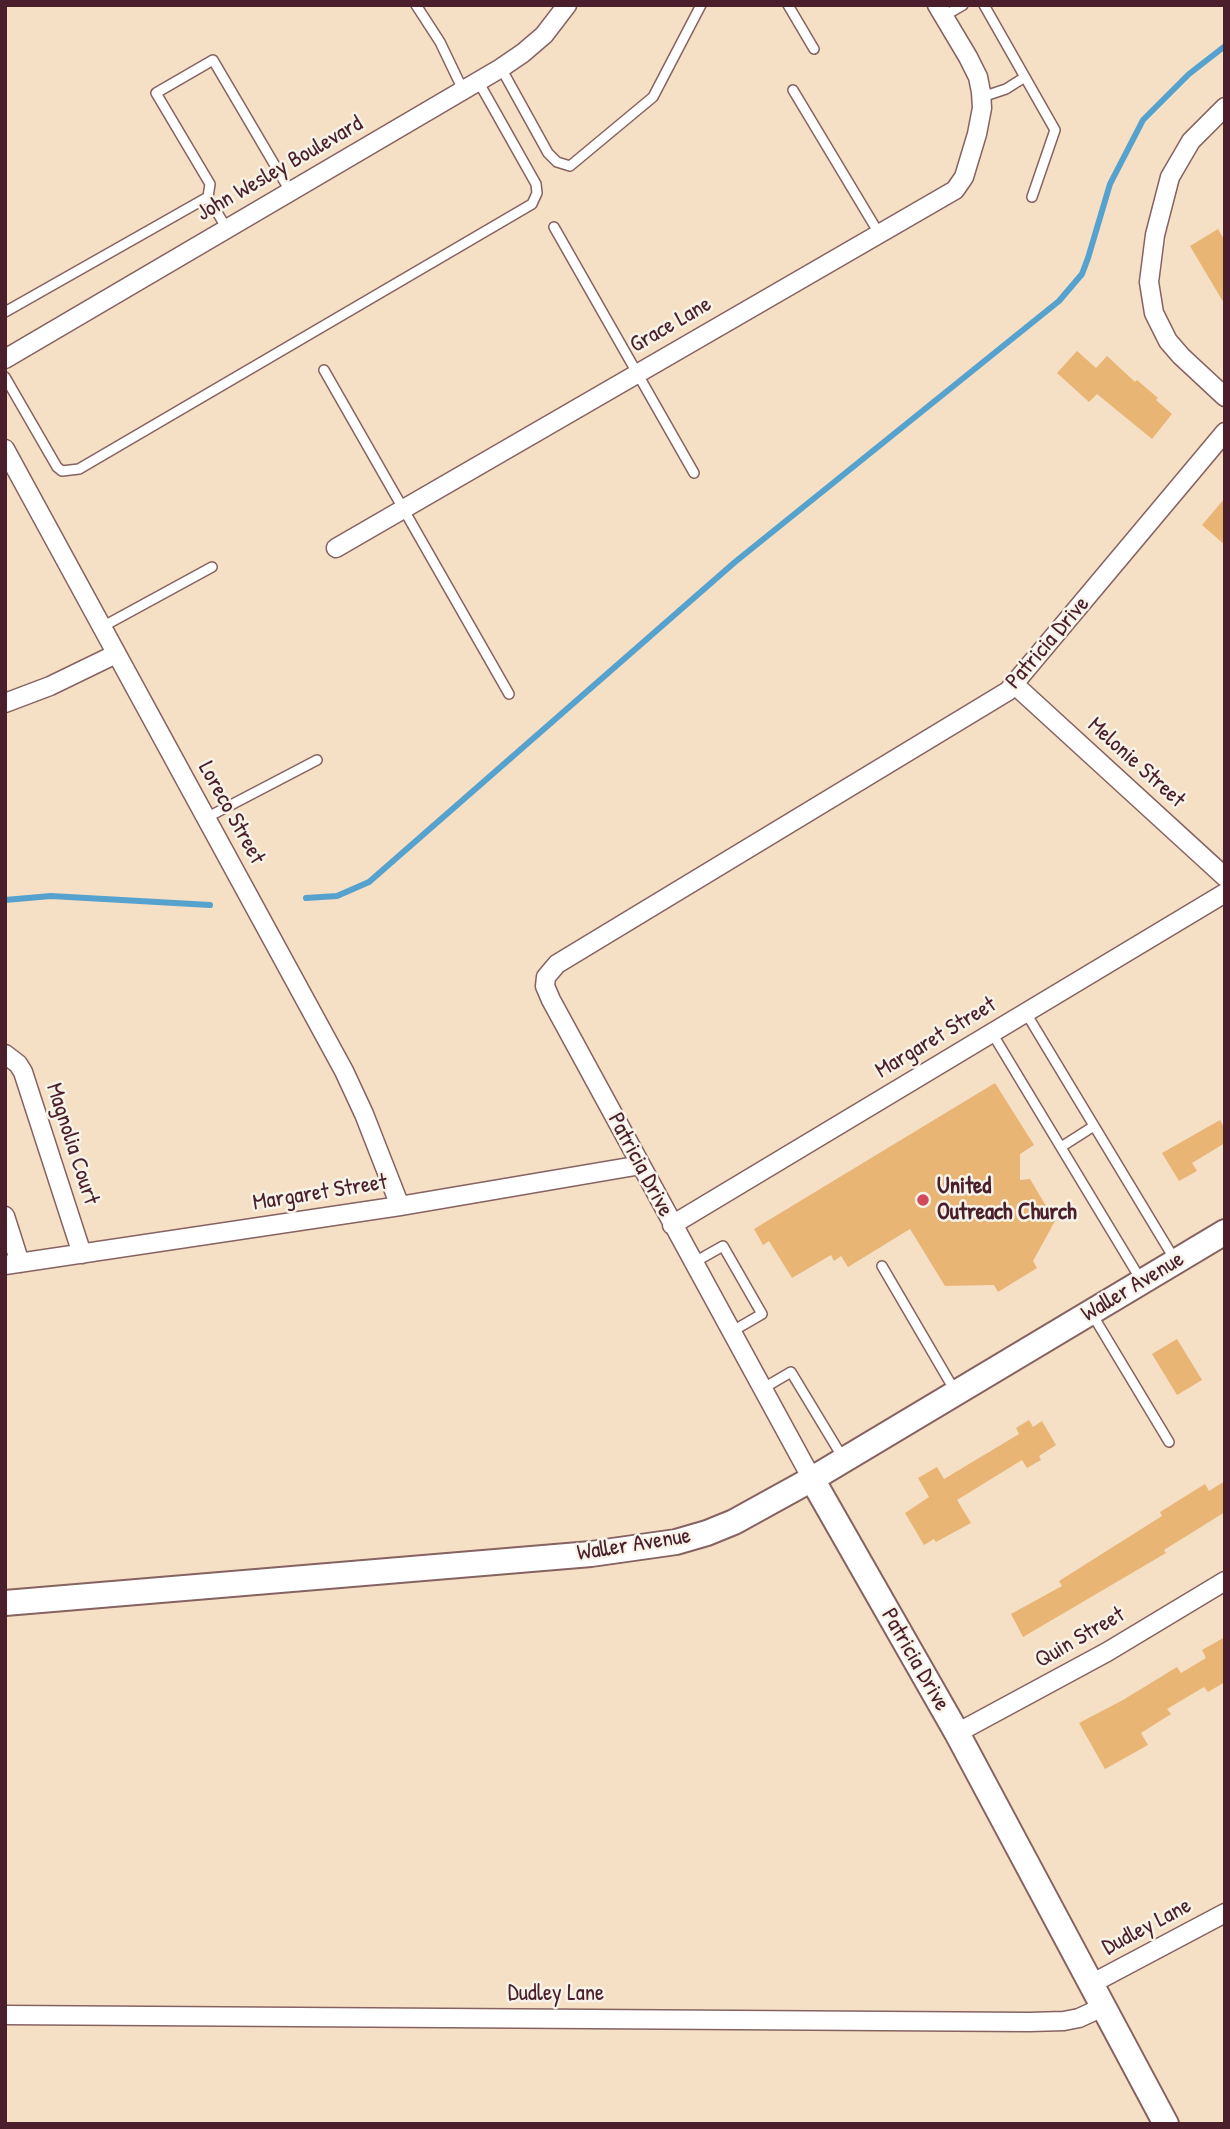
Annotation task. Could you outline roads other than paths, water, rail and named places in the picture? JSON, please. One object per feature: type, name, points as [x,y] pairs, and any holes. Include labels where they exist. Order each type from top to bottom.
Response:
[{"type":"street","name":"John Wesley Boulevard","points":[[5,359],[501,68],[544,35],[567,5]]},
{"type":"street","points":[[941,11],[978,77],[982,102]]},
{"type":"street","name":"Grace Lane","points":[[336,548],[955,190],[964,177],[977,134],[982,102]]},
{"type":"street","points":[[1225,107],[1192,141],[1170,177],[1162,201],[1150,267],[1150,297],[1160,328],[1181,356],[1225,397]]},
{"type":"street","name":"Patricia Drive","points":[[1167,2124],[957,1733],[812,1479],[672,1225],[548,994],[546,977],[557,964],[998,698],[1015,685],[1225,432]]},
{"type":"street","name":"Loreco Street","points":[[5,449],[344,1071],[400,1206]]},
{"type":"street","points":[[5,703],[50,686],[116,654]]},
{"type":"street","name":"Melonie Street","points":[[1015,685],[1225,877]]},
{"type":"street","name":"Margaret Street","points":[[672,1225],[1225,893]]},
{"type":"street","name":"Magnolia Court","points":[[5,1054],[18,1064],[23,1072],[82,1254]]},
{"type":"street","name":"Margaret Street","points":[[13,1264],[400,1206],[640,1165]]},
{"type":"street","points":[[5,1216],[13,1264]]},
{"type":"street","name":"Waller Avenue","points":[[5,1603],[634,1549],[707,1533],[743,1517],[812,1479],[1225,1232]]},
{"type":"street","name":"Quin Street","points":[[957,1733],[1107,1652],[1225,1581]]},
{"type":"street","name":"Dudley Lane","points":[[1091,1984],[1225,1913]]},
{"type":"street","name":"Dudley Lane","points":[[5,2015],[1029,2022],[1079,2018],[1103,2007]]},
{"type":"lane","points":[[5,377],[57,467],[62,471],[79,469],[531,204],[537,193],[536,184],[416,5]]},
{"type":"lane","points":[[501,68],[548,153],[557,162],[570,166],[653,97],[701,5]]},
{"type":"lane","points":[[788,5],[814,49]]},
{"type":"lane","points":[[941,11],[962,5]]},
{"type":"lane","points":[[984,5],[1055,130],[1032,197]]},
{"type":"lane","points":[[227,229],[208,197],[210,184],[156,93],[212,60],[290,191]]},
{"type":"lane","points":[[982,102],[1025,77]]},
{"type":"lane","points":[[793,90],[880,235]]},
{"type":"lane","points":[[5,312],[208,197]]},
{"type":"lane","points":[[554,227],[694,472]]},
{"type":"lane","points":[[324,370],[509,694]]},
{"type":"lane","points":[[102,627],[212,567]]},
{"type":"lane","points":[[206,818],[317,760]]},
{"type":"lane","points":[[1026,1013],[1176,1261]]},
{"type":"lane","points":[[992,1033],[1142,1281]]},
{"type":"lane","points":[[1061,1147],[1094,1126]]},
{"type":"lane","points":[[693,1263],[723,1247],[762,1314],[731,1332]]},
{"type":"lane","points":[[882,1266],[956,1393]]},
{"type":"lane","points":[[1091,1312],[1169,1442]]},
{"type":"lane","points":[[762,1389],[792,1372],[844,1460]]},
{"type":"waterway","points":[[306,898],[337,896],[369,882],[735,562],[1059,301],[1082,274],[1110,184],[1143,120],[1189,74],[1225,46]]},
{"type":"waterway","points":[[5,900],[51,896],[210,905]]},
{"type":"place","name":"United Outreach Church","points":[[923,1200]]}]
